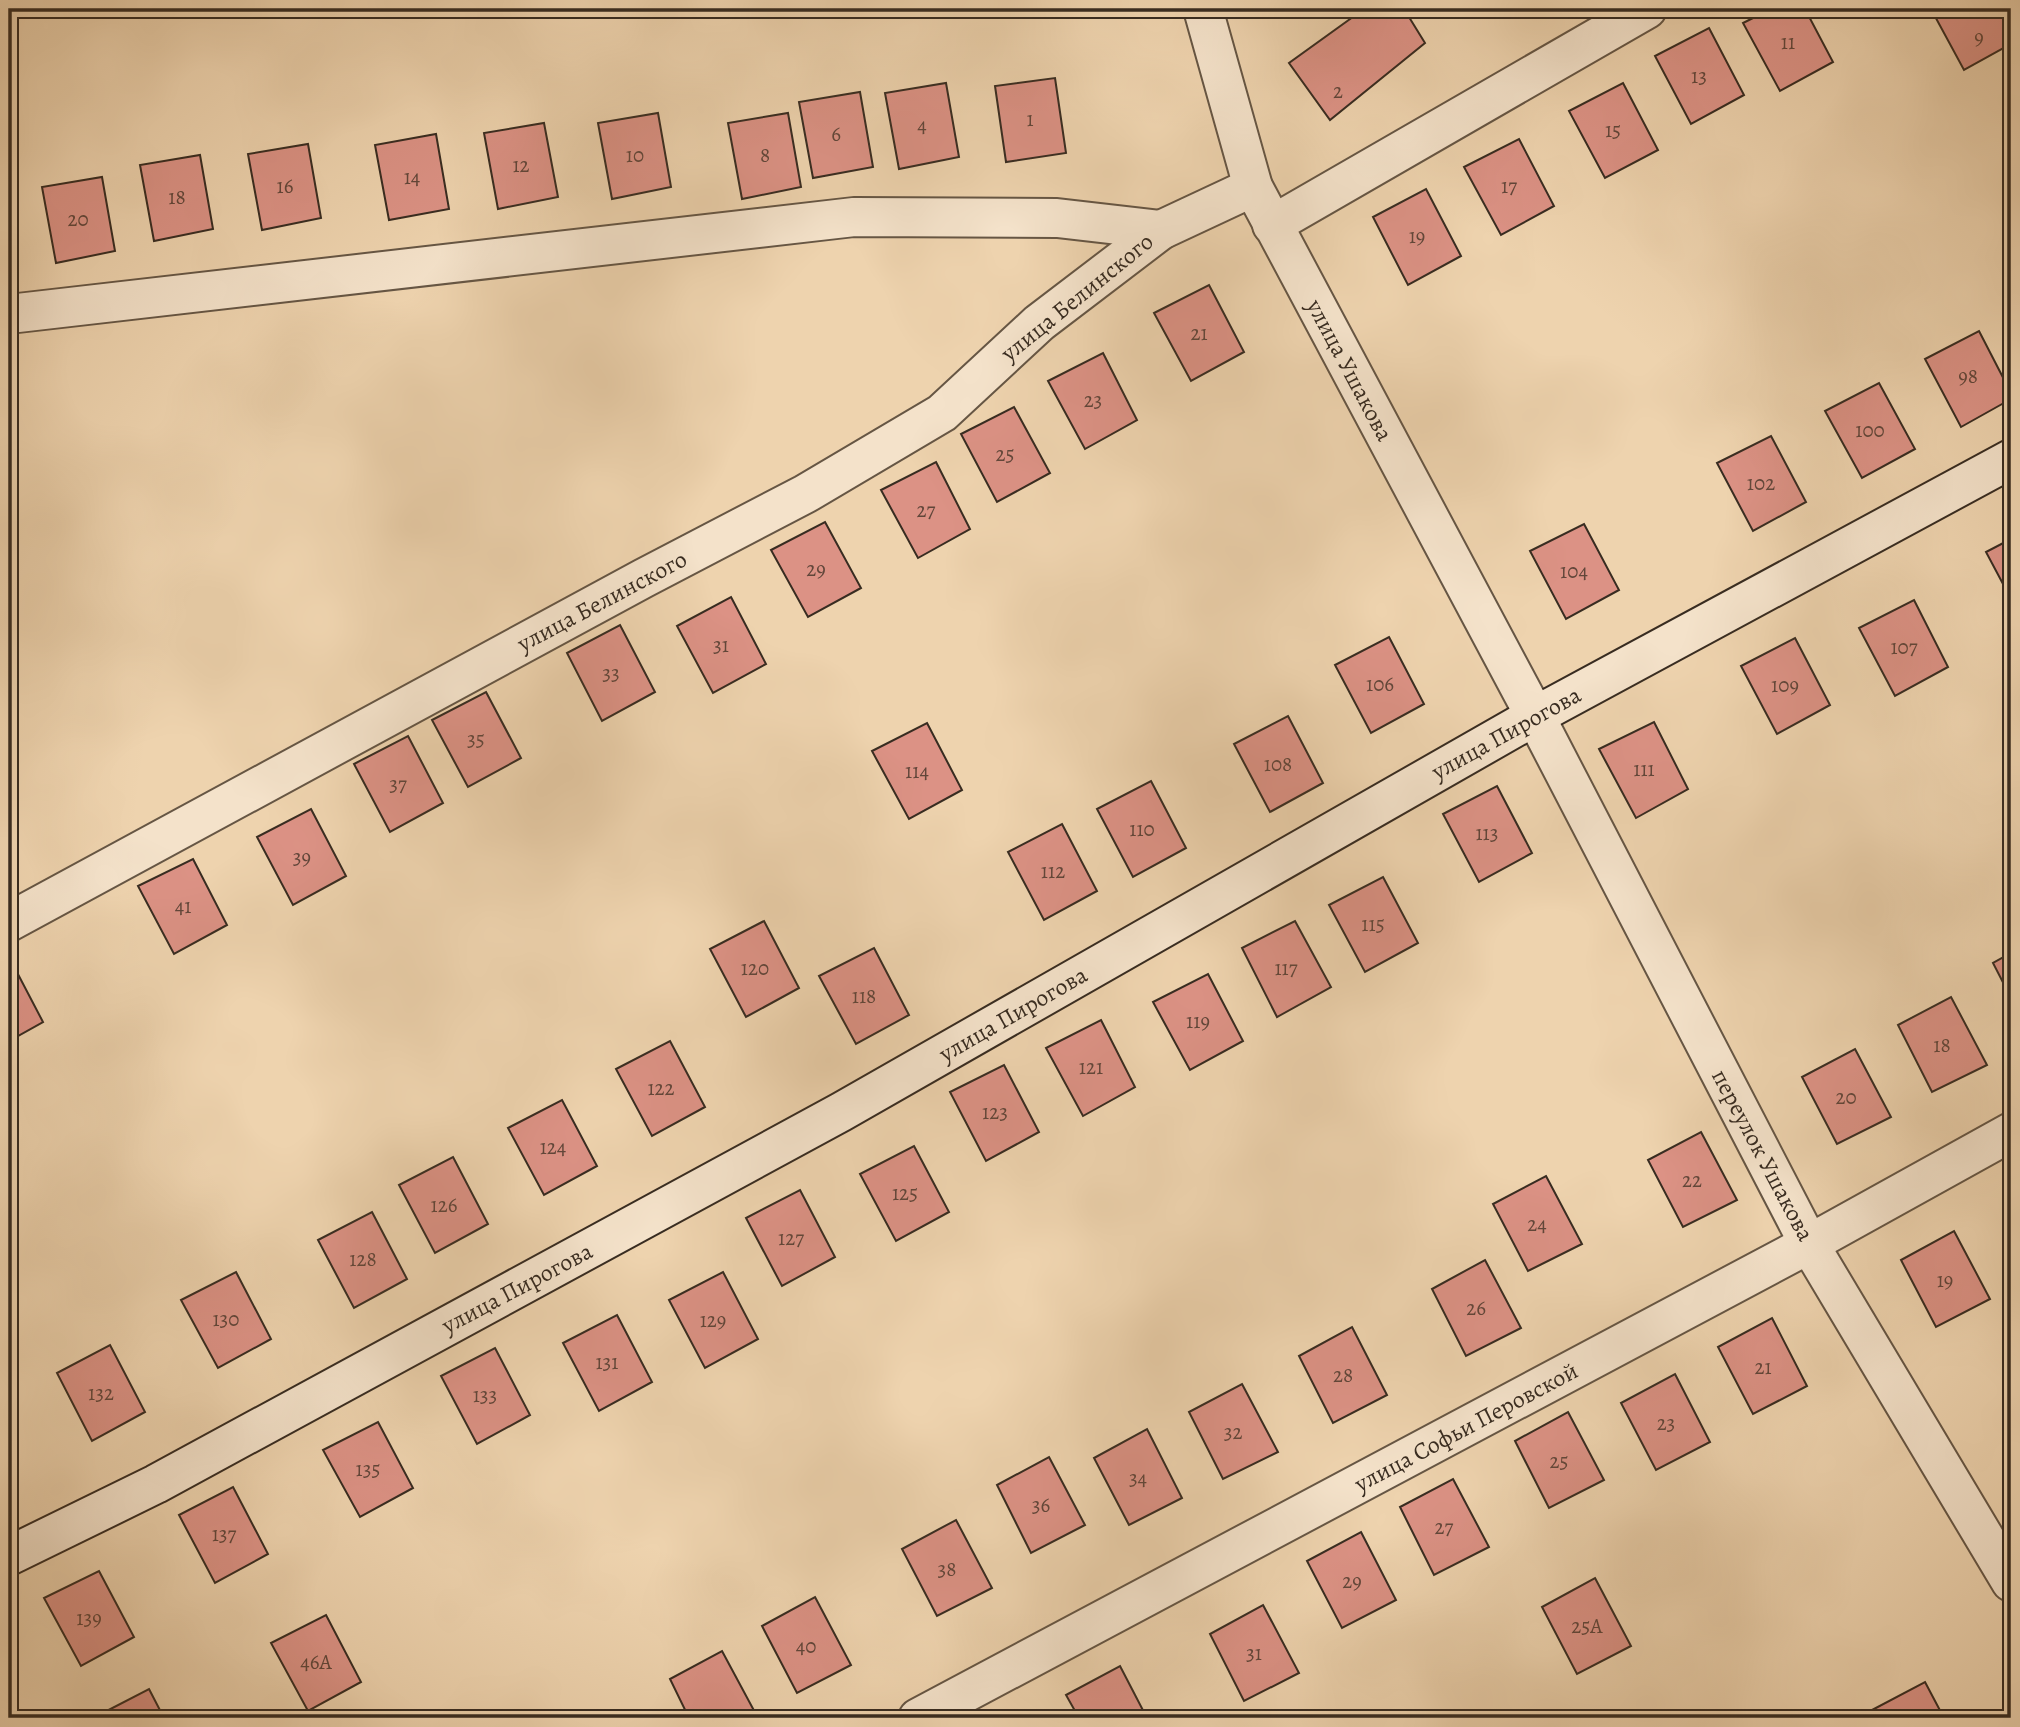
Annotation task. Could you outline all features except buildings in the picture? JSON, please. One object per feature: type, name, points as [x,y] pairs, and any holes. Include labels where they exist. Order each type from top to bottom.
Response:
[{"type":"street","name":"улица Ушакова","points":[[1203,9],[1253,187],[1535,716]]},
{"type":"street","points":[[1272,225],[1647,9]]},
{"type":"street","name":"улица Белинского","points":[[9,922],[644,578],[805,494],[942,412],[1039,323],[1161,230],[1253,187]]},
{"type":"street","name":"улица Белинского","points":[[9,314],[854,217],[1057,218],[1161,230]]},
{"type":"street","name":"улица Пирогова","points":[[9,1556],[156,1484],[841,1112],[1535,716],[2011,459]]},
{"type":"street","name":"переулок Ушакова","points":[[1535,716],[1808,1244],[2011,1582]]},
{"type":"street","name":"улица Софьи Перовской","points":[[918,1718],[1808,1244],[2011,1132]]}]
